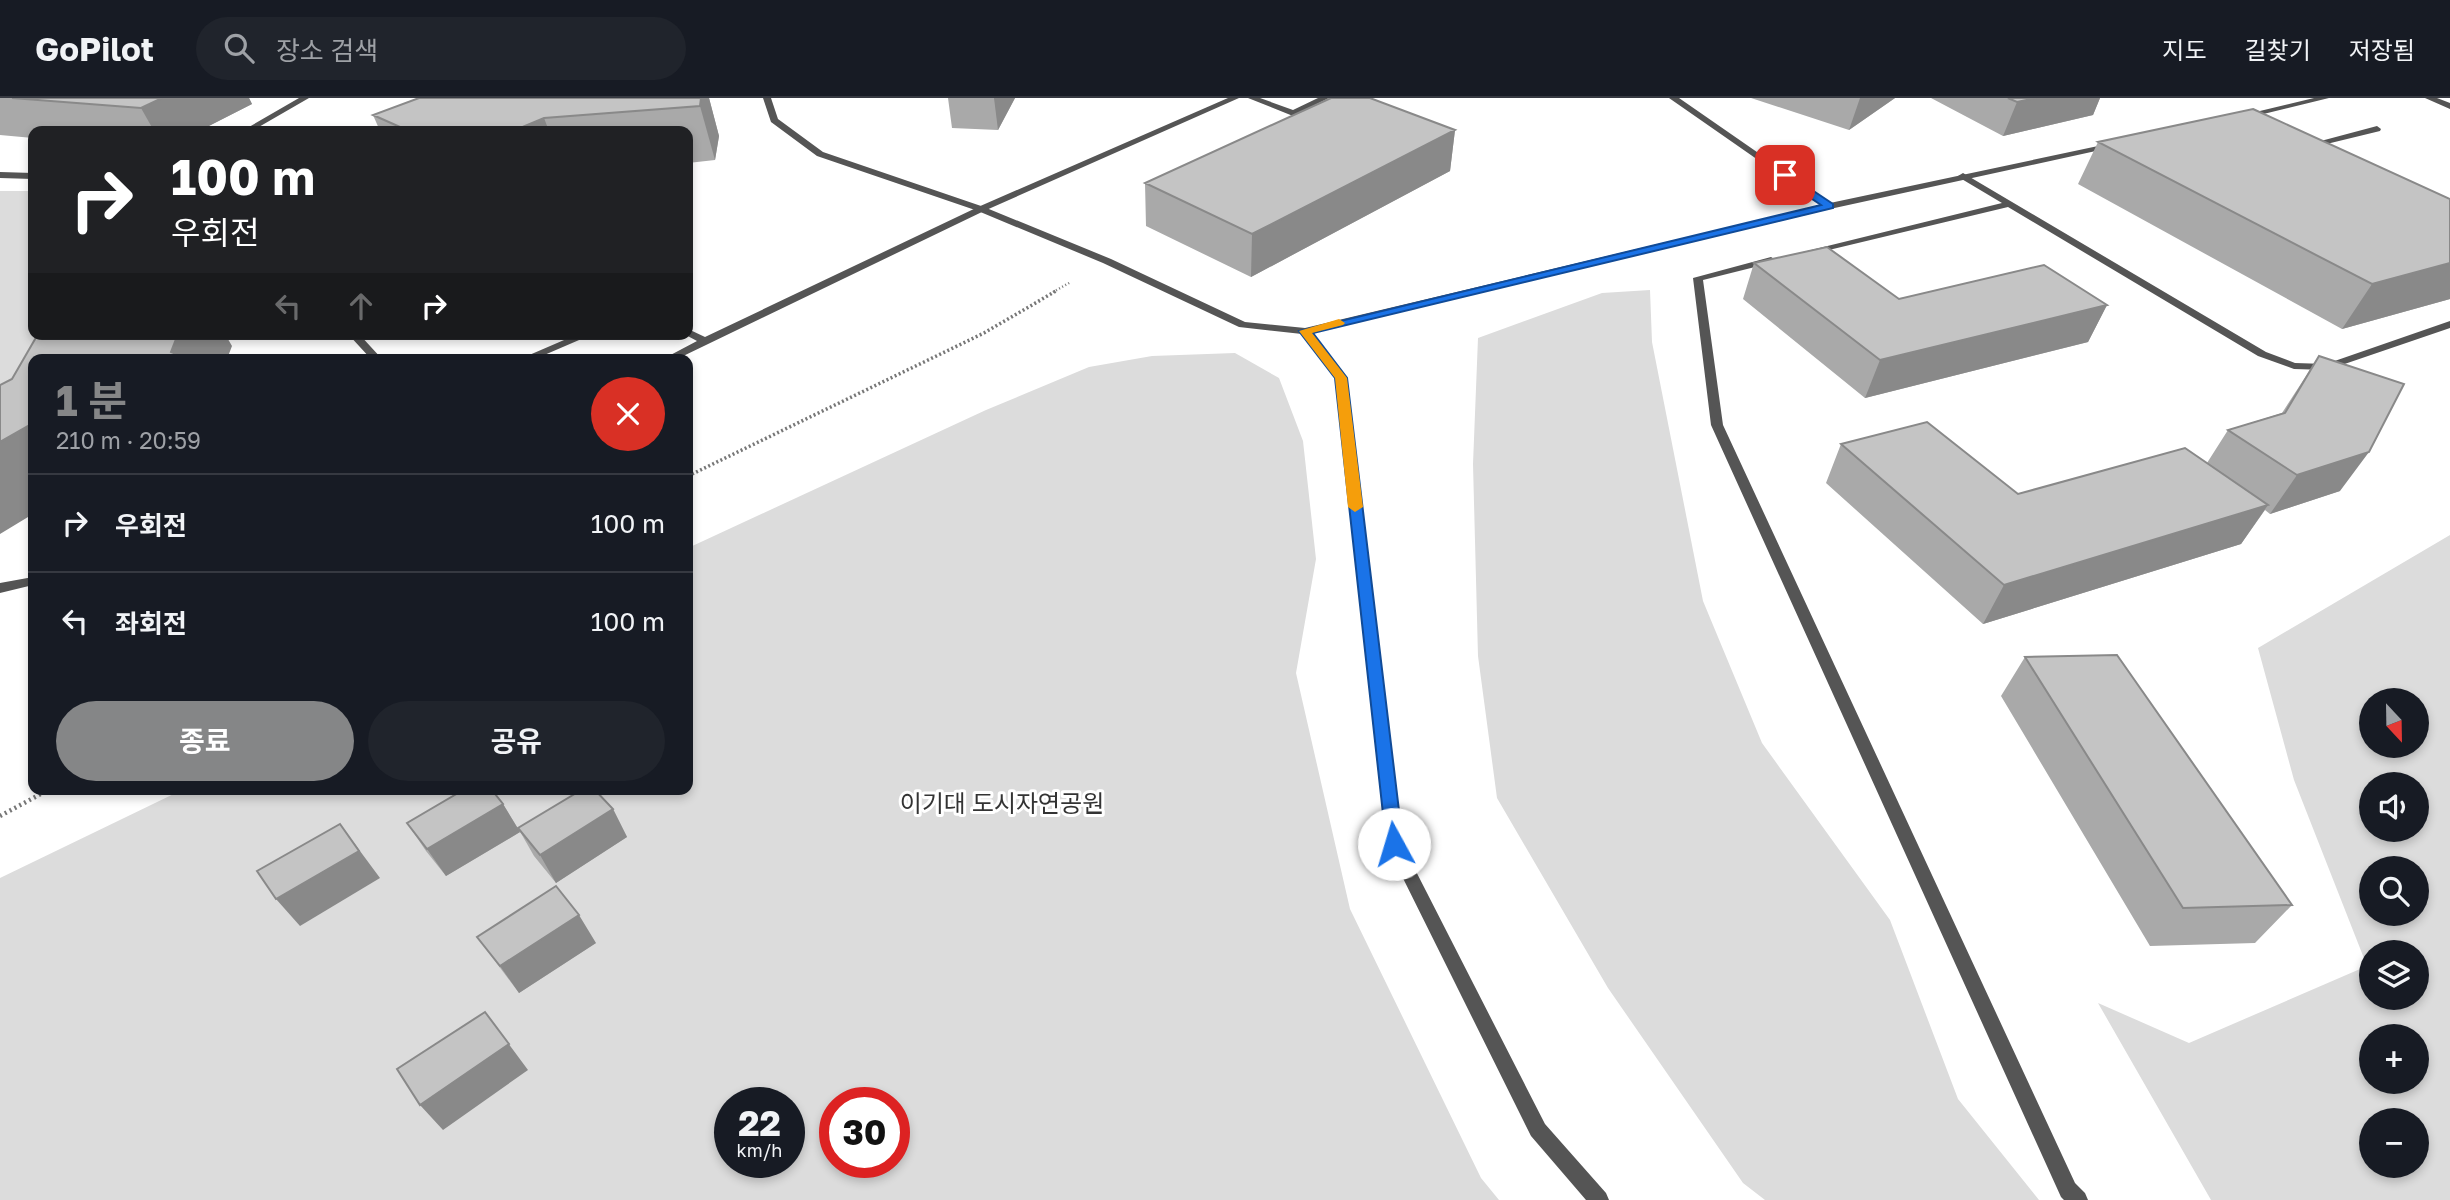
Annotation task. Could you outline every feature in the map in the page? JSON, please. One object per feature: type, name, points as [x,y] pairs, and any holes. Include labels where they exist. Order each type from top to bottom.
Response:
[{"type":"street","points":[[255,126],[305,98]]},
{"type":"street","points":[[767,98],[774,120],[820,154],[981,209],[1107,261],[1242,326],[1305,331],[1830,206],[2124,141]]},
{"type":"street","points":[[678,354],[981,209],[1235,98]]},
{"type":"street","points":[[1252,98],[1293,113],[1325,98]]},
{"type":"street","points":[[1673,98],[1830,206]]},
{"type":"street","points":[[2231,118],[2325,98]]},
{"type":"street","points":[[2429,98],[2450,106]]},
{"type":"street","points":[[2291,149],[2377,130]]},
{"type":"street","points":[[0,175],[28,176]]},
{"type":"street","points":[[1963,176],[2262,354],[2294,366],[2328,367],[2450,324]]},
{"type":"street","points":[[2009,204],[1698,278],[1717,425],[2068,1190],[2078,1200]]},
{"type":"street","points":[[1305,331],[1341,378],[1394,844],[1538,1130],[1599,1200]]},
{"type":"street","points":[[693,335],[705,341]]},
{"type":"street","points":[[360,340],[372,354]]},
{"type":"street","points":[[538,354],[573,340]]},
{"type":"street","points":[[0,587],[28,581]]},
{"type":"path","points":[[693,474],[985,333],[1107,261]]},
{"type":"path","points":[[0,816],[39,795]]},
{"type":"green space","points":[[0,191],[28,191],[28,340],[64,340],[41,354],[28,354],[28,367],[0,412]]},
{"type":"green space","points":[[1650,290],[1652,342],[1703,601],[1762,743],[1890,920],[1958,1099],[2039,1200],[1765,1200],[1743,1183],[1608,988],[1497,798],[1478,656],[1473,464],[1478,338],[1602,293]]},
{"type":"green space","name":"이기대 도시자연공원","points":[[1235,353],[1279,378],[1303,441],[1316,559],[1296,673],[1350,909],[1481,1178],[1499,1200],[0,1200],[0,878],[172,795],[693,795],[693,546],[986,410],[1089,367],[1152,356]]},
{"type":"green space","points":[[2450,535],[2450,1200],[2211,1200],[2098,1003],[2189,1043],[2359,969],[2359,1010],[2429,1010],[2429,940],[2359,940],[2359,946],[2294,780],[2258,648]]},
{"type":"building","points":[[12,98],[162,98],[141,108]]},
{"type":"building","points":[[419,98],[701,98],[700,106],[544,118],[525,126],[398,126],[373,115]]},
{"type":"building","points":[[1331,98],[1370,98],[1455,130],[1252,234],[1145,183]]},
{"type":"building","points":[[2008,98],[2036,98],[2017,102]]},
{"type":"building","points":[[2253,109],[2450,199],[2450,263],[2372,284],[2098,142]]},
{"type":"building","points":[[1827,247],[1899,299],[2044,265],[2107,305],[1880,360],[1754,263]]},
{"type":"building","points":[[35,340],[176,340],[171,352],[176,354],[28,354],[28,426],[0,442],[0,385],[12,379]]},
{"type":"building","points":[[2319,356],[2404,384],[2369,452],[2297,475],[2228,430],[2285,413]]},
{"type":"building","points":[[1927,422],[2018,494],[2185,448],[2268,505],[2004,585],[1841,444]]},
{"type":"building","points":[[2117,655],[2292,905],[2183,908],[2025,657]]},
{"type":"building","points":[[455,795],[496,795],[503,804],[427,849],[407,823]]},
{"type":"building","points":[[573,795],[600,795],[613,809],[540,855],[518,828]]},
{"type":"building","points":[[340,824],[359,851],[276,899],[257,871]]},
{"type":"building","points":[[556,886],[579,915],[500,966],[477,937]]},
{"type":"building","points":[[485,1012],[509,1044],[420,1105],[397,1069]]},
{"type":"slow traffic","points":[[1339,323],[1305,331],[1341,378],[1355,507]]},
{"type":"route","points":[[1394,844],[1341,378],[1305,331],[1830,206],[1785,175]]}]
